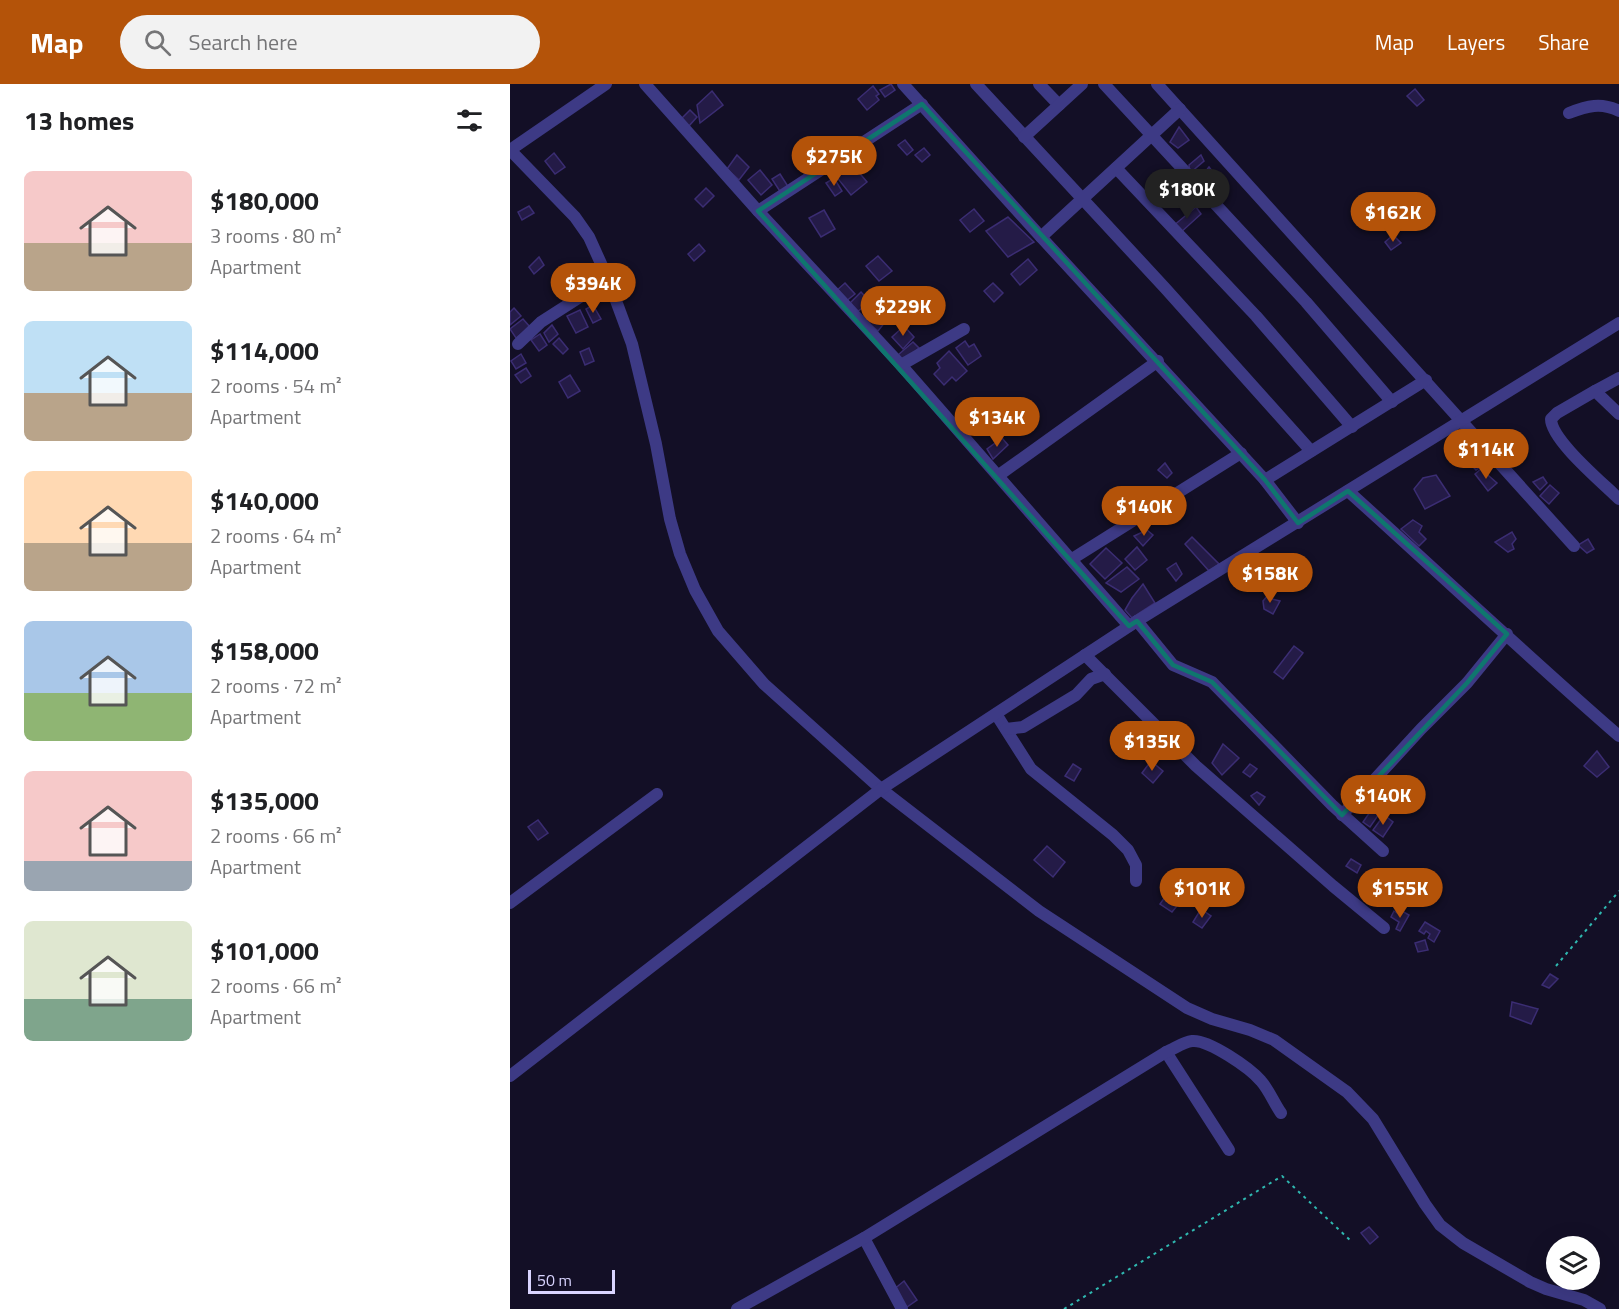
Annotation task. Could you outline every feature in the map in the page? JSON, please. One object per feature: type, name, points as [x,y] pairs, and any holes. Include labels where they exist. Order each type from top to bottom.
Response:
[{"type":"street","points":[[606,84],[510,150],[575,217],[589,237],[608,279],[632,344],[670,519],[680,554],[695,590],[718,631],[764,684],[881,789],[1039,911],[1187,1008],[1274,1040],[1347,1092],[1373,1119],[1440,1226],[1463,1243],[1530,1282],[1584,1300],[1600,1309]]},
{"type":"street","points":[[645,84],[758,211],[901,365],[1072,559],[1173,665],[1212,682],[1292,766],[1383,851]]},
{"type":"street","points":[[903,84],[1241,453],[1298,522]]},
{"type":"street","points":[[976,84],[1165,288],[1311,451]]},
{"type":"street","points":[[1039,84],[1059,105]]},
{"type":"street","points":[[1024,137],[1082,84]]},
{"type":"street","points":[[1104,84],[1306,302],[1392,402]]},
{"type":"street","points":[[1157,84],[1574,546]]},
{"type":"street","points":[[758,211],[922,104]]},
{"type":"street","points":[[1569,113],[1588,105],[1603,106],[1619,111]]},
{"type":"street","points":[[1041,237],[1180,109]]},
{"type":"street","points":[[1116,168],[1256,316],[1352,427]]},
{"type":"street","points":[[518,344],[541,322],[608,279]]},
{"type":"street","points":[[510,1076],[881,789],[1133,623],[1619,323]]},
{"type":"street","points":[[901,365],[964,329]]},
{"type":"street","points":[[999,475],[1158,362]]},
{"type":"street","points":[[1619,378],[1557,413],[1551,419],[1551,426],[1570,451],[1619,499]]},
{"type":"street","points":[[1265,480],[1426,380]]},
{"type":"street","points":[[1595,391],[1619,414]]},
{"type":"street","points":[[1072,559],[1241,453]]},
{"type":"street","points":[[1348,491],[1507,634],[1548,675],[1619,736]]},
{"type":"street","points":[[1342,815],[1421,729],[1479,671],[1507,634]]},
{"type":"street","points":[[1085,655],[1196,766],[1384,928]]},
{"type":"street","points":[[1006,729],[1017,730],[1023,727],[1076,695],[1091,679],[1104,674]]},
{"type":"street","points":[[996,714],[1031,769],[1128,850],[1136,865],[1136,881]]},
{"type":"street","points":[[510,903],[657,794]]},
{"type":"street","points":[[737,1309],[864,1238],[1189,1041],[1199,1041],[1211,1046],[1246,1069],[1260,1080],[1281,1113]]},
{"type":"street","points":[[1166,1053],[1229,1150]]},
{"type":"street","points":[[864,1238],[902,1309]]},
{"type":"path","points":[[1556,966],[1619,891]]},
{"type":"path","points":[[1064,1309],[1282,1176],[1352,1242]]},
{"type":"highlighted area","points":[[922,104],[1265,480],[1298,523],[1348,491],[1507,634],[1467,683],[1342,815],[1212,682],[1173,665],[1137,621],[1129,626],[758,211]]},
{"type":"building","points":[[891,84],[895,90],[885,97],[880,90]]},
{"type":"building","points":[[873,86],[879,94],[876,96],[879,100],[867,110],[858,99]]},
{"type":"building","points":[[1415,89],[1424,100],[1417,106],[1407,96]]},
{"type":"building","points":[[712,91],[723,105],[700,123],[697,105]]},
{"type":"building","points":[[690,110],[697,117],[688,127],[681,119]]},
{"type":"building","points":[[1179,127],[1189,140],[1178,148],[1170,142]]},
{"type":"building","points":[[905,140],[913,150],[907,155],[898,145]]},
{"type":"building","points":[[924,148],[930,155],[922,162],[915,155]]},
{"type":"building","points":[[554,153],[565,167],[555,174],[545,161]]},
{"type":"building","points":[[737,155],[749,167],[739,180],[727,169]]},
{"type":"building","points":[[1201,155],[1204,161],[1190,173],[1189,165]]},
{"type":"building","points":[[851,163],[867,182],[851,195],[835,175]]},
{"type":"building","points":[[1209,167],[1224,187],[1214,199],[1197,182]]},
{"type":"building","points":[[760,170],[772,185],[761,195],[748,180]]},
{"type":"building","points":[[780,174],[789,188],[781,193],[772,179]]},
{"type":"building","points":[[834,178],[842,191],[835,196],[826,183]]},
{"type":"building","points":[[706,188],[714,196],[703,207],[695,199]]},
{"type":"building","points":[[529,206],[534,213],[522,220],[518,212]]},
{"type":"building","points":[[1196,207],[1201,214],[1179,234],[1173,226]]},
{"type":"building","points":[[974,209],[984,221],[970,232],[960,220]]},
{"type":"building","points":[[824,210],[835,229],[821,237],[809,218]]},
{"type":"building","points":[[1008,217],[1034,242],[1008,257],[986,231]]},
{"type":"building","points":[[1393,235],[1401,243],[1391,250],[1385,242]]},
{"type":"building","points":[[699,244],[705,251],[694,261],[688,254]]},
{"type":"building","points":[[878,256],[892,271],[879,281],[866,266]]},
{"type":"building","points":[[539,257],[544,265],[534,274],[529,267]]},
{"type":"building","points":[[1028,259],[1037,270],[1020,285],[1011,274]]},
{"type":"building","points":[[565,276],[573,293],[564,297],[556,281]]},
{"type":"building","points":[[845,283],[855,294],[845,302],[836,291]]},
{"type":"building","points":[[993,283],[1003,293],[994,302],[984,291]]},
{"type":"building","points":[[861,292],[870,302],[857,312],[850,303]]},
{"type":"building","points":[[593,305],[601,319],[593,323],[586,309]]},
{"type":"building","points":[[514,308],[521,316],[510,325],[510,312]]},
{"type":"building","points":[[580,310],[588,327],[576,333],[567,316]]},
{"type":"building","points":[[874,312],[886,321],[878,331],[866,321]]},
{"type":"building","points":[[523,319],[530,327],[516,338],[510,329]]},
{"type":"building","points":[[552,325],[558,334],[549,342],[544,333]]},
{"type":"building","points":[[904,326],[914,337],[903,349],[892,337]]},
{"type":"building","points":[[540,334],[547,345],[539,351],[531,340]]},
{"type":"building","points":[[559,338],[568,349],[563,354],[553,344]]},
{"type":"building","points":[[965,341],[969,347],[974,344],[981,356],[968,365],[956,348]]},
{"type":"building","points":[[913,342],[919,348],[904,361],[898,355]]},
{"type":"building","points":[[589,348],[594,361],[585,365],[580,352]]},
{"type":"building","points":[[949,351],[967,371],[956,381],[952,377],[944,385],[934,374],[940,368],[937,363]]},
{"type":"building","points":[[521,354],[526,363],[516,369],[511,361]]},
{"type":"building","points":[[526,368],[531,376],[521,383],[515,375]]},
{"type":"building","points":[[570,375],[580,391],[568,398],[559,382]]},
{"type":"building","points":[[1002,438],[1008,445],[993,459],[987,449]]},
{"type":"building","points":[[1475,442],[1491,460],[1476,470],[1462,455],[1457,445]]},
{"type":"building","points":[[1165,463],[1172,473],[1167,478],[1158,470]]},
{"type":"building","points":[[1481,469],[1497,483],[1488,491],[1475,474]]},
{"type":"building","points":[[1436,475],[1450,496],[1425,509],[1414,489],[1423,478]]},
{"type":"building","points":[[1543,477],[1547,483],[1540,490],[1533,482]]},
{"type":"building","points":[[1550,485],[1559,493],[1549,504],[1540,496]]},
{"type":"building","points":[[1413,520],[1422,526],[1419,532],[1426,539],[1419,546],[1401,529]]},
{"type":"building","points":[[1147,530],[1153,535],[1143,546],[1134,536]]},
{"type":"building","points":[[1512,532],[1516,539],[1512,544],[1514,549],[1508,552],[1495,542]]},
{"type":"building","points":[[1192,537],[1219,564],[1209,571],[1185,544]]},
{"type":"building","points":[[1588,539],[1594,549],[1587,553],[1578,545]]},
{"type":"building","points":[[1137,547],[1147,560],[1135,570],[1125,559]]},
{"type":"building","points":[[1106,548],[1122,563],[1105,579],[1090,564]]},
{"type":"building","points":[[1176,563],[1182,574],[1176,581],[1167,569]]},
{"type":"building","points":[[1127,567],[1139,579],[1121,592],[1106,583]]},
{"type":"building","points":[[1143,584],[1155,603],[1132,618],[1125,610]]},
{"type":"building","points":[[1269,594],[1272,599],[1280,601],[1273,614],[1264,609],[1263,601]]},
{"type":"building","points":[[1294,646],[1303,653],[1283,679],[1274,672]]},
{"type":"building","points":[[1223,744],[1239,758],[1222,775],[1212,763]]},
{"type":"building","points":[[1597,751],[1609,767],[1597,777],[1584,766]]},
{"type":"building","points":[[1151,761],[1163,771],[1153,783],[1142,773]]},
{"type":"building","points":[[1073,764],[1081,769],[1074,781],[1065,776]]},
{"type":"building","points":[[1250,764],[1257,769],[1250,777],[1243,772]]},
{"type":"building","points":[[1257,792],[1265,797],[1259,805],[1251,796]]},
{"type":"building","points":[[1372,809],[1379,814],[1370,827],[1363,822]]},
{"type":"building","points":[[1384,815],[1393,822],[1383,837],[1373,830]]},
{"type":"building","points":[[538,820],[548,833],[538,840],[528,827]]},
{"type":"building","points":[[1047,846],[1065,862],[1053,877],[1034,860]]},
{"type":"building","points":[[1351,859],[1361,865],[1357,873],[1346,866]]},
{"type":"building","points":[[1165,897],[1177,906],[1172,912],[1160,904]]},
{"type":"building","points":[[1201,909],[1211,916],[1202,928],[1193,922]]},
{"type":"building","points":[[1394,911],[1400,915],[1402,911],[1409,915],[1400,931],[1396,929],[1399,922],[1391,917]]},
{"type":"building","points":[[1425,922],[1440,931],[1434,942],[1428,938],[1430,934],[1426,931],[1424,934],[1419,931]]},
{"type":"building","points":[[1425,940],[1428,950],[1418,952],[1415,943]]},
{"type":"building","points":[[1550,974],[1558,979],[1549,988],[1542,985]]},
{"type":"building","points":[[1512,1002],[1538,1009],[1531,1024],[1510,1016]]},
{"type":"building","points":[[1369,1227],[1378,1237],[1370,1244],[1361,1233]]},
{"type":"building","points":[[904,1281],[917,1300],[907,1307],[893,1290]]}]
